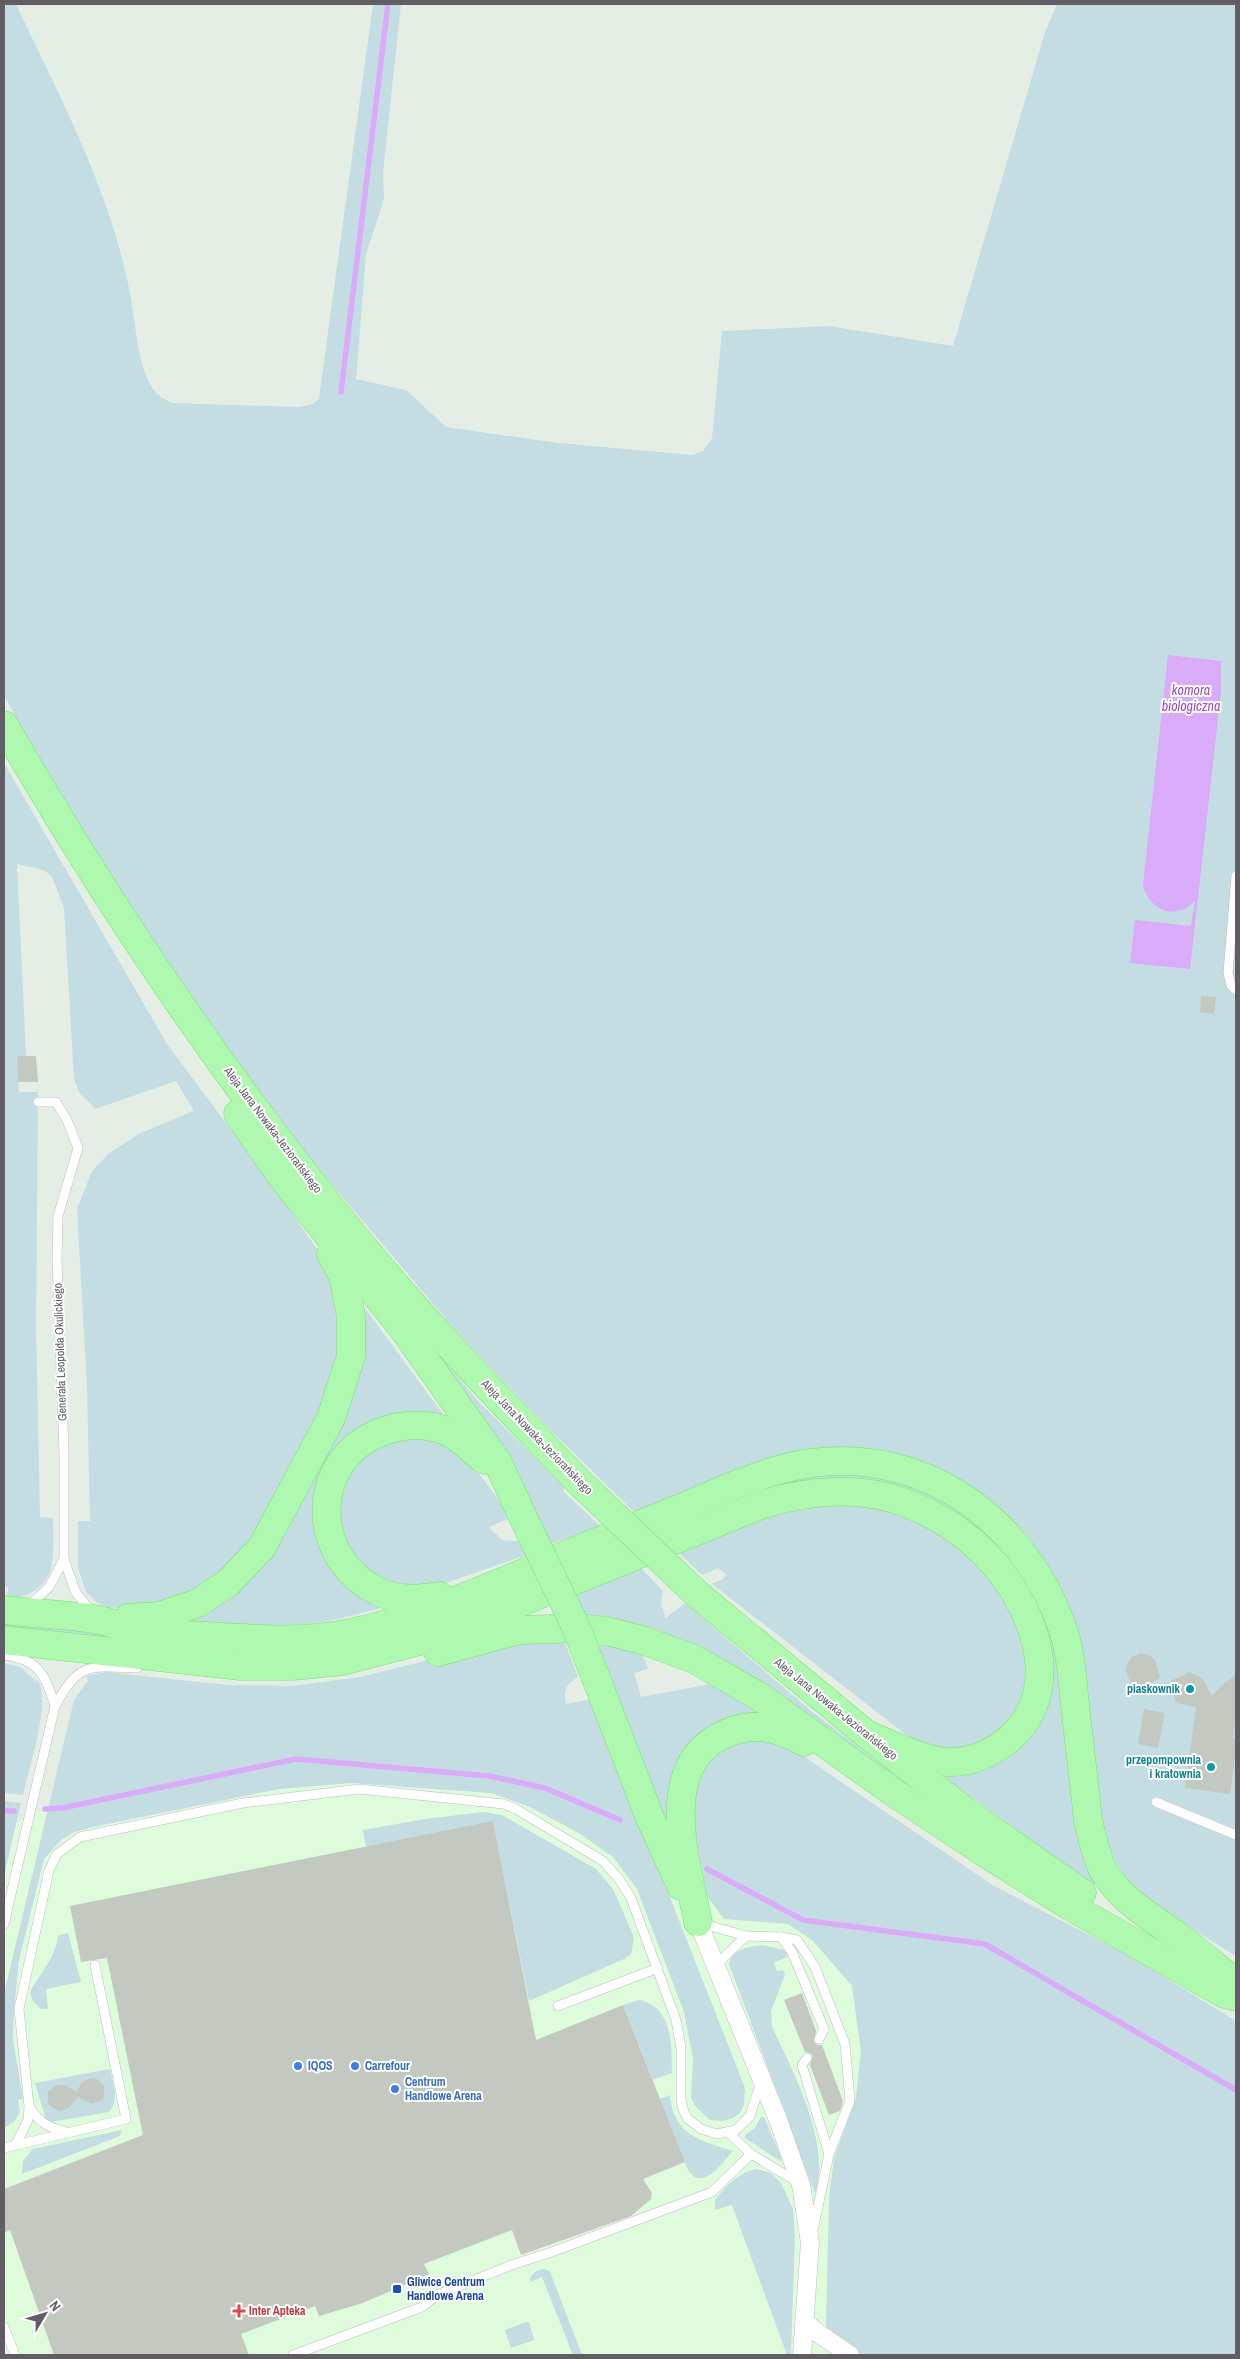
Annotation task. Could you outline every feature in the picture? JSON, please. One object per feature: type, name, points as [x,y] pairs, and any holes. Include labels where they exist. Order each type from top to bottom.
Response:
[{"type":"main road","name":"Aleja Jana Nowaka-Jeziorańskiego","points":[[4,724],[51,806],[163,980],[248,1099],[358,1242],[445,1342],[580,1482],[698,1594],[866,1734],[965,1811],[1071,1886],[1236,1988]]},
{"type":"main road","points":[[163,980],[220,1089],[282,1177],[420,1354],[498,1464],[575,1625],[650,1818],[698,1922]]},
{"type":"main road","points":[[98,1620],[159,1616],[198,1603],[228,1583],[262,1547],[331,1418],[351,1356],[351,1316],[344,1275],[282,1177]]},
{"type":"main road","points":[[521,1513],[487,1463],[458,1438],[442,1429],[411,1425],[392,1428],[370,1436],[342,1460],[328,1490],[327,1530],[335,1551],[360,1580],[378,1592],[401,1598],[422,1599],[452,1594],[535,1568]]},
{"type":"main road","points":[[98,1620],[132,1629],[224,1637],[286,1640],[348,1634],[408,1618],[475,1594],[750,1480],[807,1463],[836,1460],[886,1466],[924,1477],[964,1497],[997,1522],[1042,1579],[1062,1626],[1069,1655],[1088,1820],[1103,1869],[1121,1893],[1236,1984]]},
{"type":"main road","points":[[4,1640],[181,1660],[267,1667],[343,1661],[435,1637],[763,1504],[791,1495],[822,1492],[882,1496],[910,1504],[936,1516],[984,1552],[1002,1575],[1027,1616],[1039,1651],[1041,1671],[1038,1693],[1030,1715],[1017,1732],[1000,1747],[968,1762],[946,1762],[918,1755],[866,1734]]},
{"type":"main road","name":"Generała Leopolda Okulickiego","points":[[13,1611],[98,1620]]},
{"type":"main road","points":[[343,1661],[375,1666],[395,1664],[519,1630],[581,1628],[619,1634],[672,1649],[711,1667],[760,1698],[890,1790],[1068,1905],[1224,1994],[1236,1997]]},
{"type":"main road","points":[[698,1922],[682,1838],[681,1789],[691,1761],[709,1740],[741,1726],[782,1729],[890,1790]]},
{"type":"street","points":[[698,1922],[801,2185],[810,2243],[802,2355]]},
{"type":"street","points":[[805,2320],[815,2331],[850,2355]]},
{"type":"lane","points":[[1236,876],[1228,973],[1231,985],[1236,990]]},
{"type":"lane","name":"Generała Leopolda Okulickiego","points":[[38,1102],[56,1102],[67,1120],[78,1148],[58,1216],[57,1241],[64,1453],[64,1559],[75,1591],[98,1620]]},
{"type":"lane","name":"Generała Leopolda Okulickiego","points":[[13,1611],[49,1587],[64,1559]]},
{"type":"lane","points":[[4,1655],[16,1656],[35,1665],[42,1672],[55,1706]]},
{"type":"lane","points":[[4,1924],[55,1706],[73,1677],[84,1670],[97,1666],[151,1667],[181,1660]]},
{"type":"lane","points":[[16,2144],[28,2120],[29,2106],[19,2009],[49,1870],[57,1854],[80,1837],[243,1803],[359,1789],[504,1804],[516,1809],[603,1861],[619,1879],[630,1898],[658,1968],[676,2020],[681,2048],[681,2101],[688,2119],[701,2129],[717,2134],[742,2126],[750,2116],[761,2080]]},
{"type":"lane","points":[[1156,1802],[1236,1834]]},
{"type":"lane","points":[[698,1922],[746,1936],[781,1937],[797,1940],[814,1967],[845,2044],[850,2101],[829,2154],[810,2243]]},
{"type":"lane","points":[[716,1966],[746,1936]]},
{"type":"lane","points":[[781,1937],[792,1952],[824,2029],[819,2039]]},
{"type":"lane","points":[[4,2148],[126,2119],[95,1965]]},
{"type":"lane","points":[[558,2006],[658,1968]]},
{"type":"lane","points":[[807,2058],[802,2065],[829,2154]]},
{"type":"lane","points":[[29,2106],[34,2116],[49,2128],[69,2132]]},
{"type":"lane","points":[[728,2132],[751,2154],[801,2185]]},
{"type":"lane","points":[[293,2355],[422,2307],[437,2295],[514,2264],[549,2253],[712,2192],[751,2154]]},
{"type":"lane","points":[[4,2327],[15,2355]]},
{"type":"shaded area","points":[[4,4],[16,4],[67,111],[98,185],[112,222],[123,260],[141,361],[150,384],[159,396],[172,403],[299,407],[313,404],[319,398],[373,4],[401,4],[383,173],[384,199],[366,254],[356,379],[406,390],[446,427],[558,443],[692,455],[703,451],[712,438],[722,331],[829,326],[953,346],[1045,32],[1057,4],[1236,4],[1236,1956],[1184,1924],[1128,1883],[1107,1846],[1096,1803],[1073,1620],[1056,1579],[1027,1535],[980,1494],[945,1475],[782,1457],[634,1512],[545,1425],[457,1332],[250,1088],[171,972],[62,799],[4,696]]},
{"type":"shaded area","points":[[4,763],[167,1044],[270,1182],[337,1277],[346,1323],[328,1395],[269,1513],[230,1565],[198,1588],[175,1600],[137,1607],[106,1608],[96,1602],[86,1592],[78,1568],[78,1521],[90,1521],[87,1388],[77,1209],[92,1171],[108,1154],[140,1133],[194,1111],[176,1081],[95,1109],[79,1092],[74,1079],[64,908],[52,877],[44,870],[17,864],[26,1056],[17,1057],[19,1092],[38,1092],[36,1327],[40,1517],[53,1518],[53,1546],[50,1571],[42,1584],[30,1594],[7,1598],[8,1587],[4,1586]]},
{"type":"shaded area","points":[[383,1289],[479,1402],[564,1487],[563,1491],[600,1526],[551,1544],[527,1498]]},
{"type":"shaded area","points":[[362,1311],[367,1311],[445,1417],[405,1414],[315,1503],[385,1605],[382,1608],[337,1619],[306,1624],[257,1625],[192,1621],[189,1616],[272,1544]]},
{"type":"shaded area","points":[[393,1438],[432,1438],[454,1449],[487,1483],[510,1518],[489,1527],[502,1540],[518,1541],[527,1555],[440,1585],[419,1588],[378,1580],[351,1557],[339,1521],[342,1488],[358,1461]]},
{"type":"shaded area","points":[[819,1472],[858,1472],[878,1475],[923,1488],[947,1500],[992,1532],[1028,1574],[1052,1623],[1058,1644],[1082,1840],[1087,1861],[1098,1881],[1098,1885],[1094,1885],[942,1776],[944,1772],[969,1770],[990,1763],[1009,1752],[1027,1735],[1042,1712],[1046,1700],[1050,1674],[1049,1660],[1043,1634],[1032,1605],[1017,1578],[1000,1554],[979,1533],[956,1515],[930,1501],[901,1491],[870,1484],[844,1482],[818,1483],[767,1494],[717,1511],[434,1625],[407,1635],[351,1649],[296,1654],[242,1654],[4,1629],[4,1618],[256,1646],[338,1642],[389,1629],[438,1613],[752,1488],[783,1478]]},
{"type":"shaded area","points":[[857,1503],[893,1511],[925,1523],[948,1538],[969,1556],[988,1576],[1001,1594],[1025,1644],[1028,1663],[1027,1681],[1022,1698],[1013,1714],[1001,1728],[987,1738],[970,1746],[945,1749],[916,1740],[905,1734],[712,1584],[723,1579],[726,1574],[718,1568],[702,1575],[677,1551],[759,1517],[798,1507]]},
{"type":"shaded area","points":[[639,1566],[663,1591],[661,1604],[666,1618],[685,1603],[810,1710],[947,1815],[775,1698],[585,1619],[575,1592]]},
{"type":"shaded area","points":[[593,1639],[637,1650],[643,1655],[648,1669],[634,1673],[641,1697],[716,1683],[758,1713],[724,1722],[704,1731],[683,1754],[676,1765],[670,1788],[669,1801],[674,1840]]},
{"type":"shaded area","points":[[564,1640],[578,1677],[566,1688],[566,1704],[592,1699],[745,2088],[744,2105],[740,2113],[733,2118],[723,2121],[710,2120],[696,2107],[691,2098],[693,2058],[684,2012],[637,1889],[613,1857],[579,1833],[530,1807],[491,1793],[352,1783],[279,1789],[93,1827],[75,1832],[61,1840],[44,1859],[19,1960],[13,2039],[23,2099],[18,2100],[20,2112],[14,2122],[4,2128],[4,1996],[74,1700],[88,1681],[86,1676],[106,1672],[228,1685],[291,1686],[361,1677],[484,1646]]},
{"type":"shaded area","points":[[4,1663],[20,1667],[36,1681],[38,1680],[41,1691],[41,1720],[23,1795],[4,1793]]},
{"type":"shaded area","points":[[741,1739],[767,1739],[796,1751],[994,1886],[1130,1956],[1236,2021],[1236,2355],[858,2355],[848,2342],[835,2339],[826,2326],[829,2198],[834,2158],[856,2098],[861,2051],[852,1986],[813,1941],[788,1924],[724,1919],[707,1896],[697,1844],[692,1797],[710,1756]]},
{"type":"shaded area","name":"Centrum Handlowe Arena","points":[[296,1759],[489,1776],[620,1820],[803,1920],[865,1992],[859,2355],[4,2355],[4,1876],[16,1824],[31,1814]]},
{"type":"shaded area","points":[[4,1801],[21,1803],[4,1876]]},
{"type":"shaded area","points":[[483,1812],[502,1815],[596,1869],[613,1889],[625,1916],[634,1938],[631,1954],[624,1959],[529,2001],[493,1822],[366,1847],[363,1830],[425,1819]]},
{"type":"shaded area","points":[[68,1933],[81,1982],[46,1989],[48,2009],[41,2009],[32,1998],[31,1990],[51,1957],[58,1936]]},
{"type":"shaded area","points":[[762,1945],[784,1950],[788,1957],[774,1962],[777,1971],[783,1970],[785,1974],[771,2011],[772,2027],[799,2086],[814,2131],[819,2175],[815,2194],[729,1964],[733,1955],[737,1952]]},
{"type":"shaded area","points":[[639,2000],[650,2004],[659,2011],[665,2019],[670,2040],[672,2073],[653,2080],[623,2005]]},
{"type":"shaded area","points":[[110,2069],[115,2097],[109,2112],[51,2122],[46,2120],[35,2083]]},
{"type":"shaded area","points":[[670,2095],[672,2108],[683,2128],[710,2144],[733,2151],[717,2169],[705,2177],[699,2178],[693,2175],[687,2168],[660,2099]]},
{"type":"shaded area","points":[[761,2117],[764,2117],[782,2159],[780,2161],[745,2138],[745,2135],[755,2128]]},
{"type":"shaded area","points":[[122,2130],[120,2136],[22,2174],[23,2161],[33,2149]]},
{"type":"shaded area","points":[[757,2169],[771,2173],[781,2183],[793,2209],[795,2235],[791,2355],[787,2355],[732,2205],[715,2210],[715,2200],[728,2185],[744,2173]]},
{"type":"shaded area","points":[[545,2269],[550,2272],[582,2355],[573,2355],[542,2277],[530,2282],[534,2273]]},
{"type":"shaded area","points":[[529,2322],[534,2340],[511,2348],[505,2330]]},
{"type":"water","name":"komora biologiczna","points":[[1168,655],[1221,661],[1221,692],[1190,969],[1130,963],[1135,920],[1191,926],[1195,900],[1179,911],[1165,911],[1153,904],[1143,885]]},
{"type":"building","points":[[1201,996],[1216,997],[1214,1014],[1200,1012]]},
{"type":"building","points":[[17,1056],[36,1056],[38,1082],[18,1082]]},
{"type":"building","name":"piaskownik","points":[[1141,1653],[1151,1656],[1155,1660],[1160,1678],[1145,1686],[1136,1685],[1130,1681],[1125,1670],[1131,1657]]},
{"type":"building","points":[[1189,1672],[1203,1679],[1212,1696],[1224,1683],[1236,1675],[1236,1709],[1233,1738],[1236,1739],[1236,1749],[1230,1794],[1185,1788],[1196,1707],[1176,1703],[1171,1681]]},
{"type":"building","points":[[1144,1709],[1165,1713],[1158,1748],[1138,1744]]},
{"type":"building","name":"Centrum Handlowe Arena","points":[[493,1821],[536,2040],[623,2005],[685,2162],[643,2179],[652,2193],[651,2199],[631,2216],[521,2255],[512,2230],[424,2264],[429,2274],[363,2303],[319,2316],[315,2306],[241,2334],[249,2355],[54,2355],[10,2230],[4,2233],[4,2189],[143,2135],[107,1958],[81,1962],[70,1906]]},
{"type":"building","points":[[802,1993],[816,2031],[814,2042],[817,2045],[822,2045],[843,2101],[840,2111],[829,2115],[810,2065],[813,2056],[805,2052],[784,2000]]},
{"type":"building","points":[[92,2078],[97,2079],[104,2086],[104,2097],[100,2101],[91,2104],[78,2097],[69,2108],[60,2111],[51,2107],[48,2103],[48,2092],[56,2085],[66,2085],[76,2092],[83,2081]]},
{"type":"waterway","points":[[341,392],[388,4]]},
{"type":"waterway","points":[[45,1809],[62,1808],[296,1759],[489,1776],[545,1788],[620,1820]]},
{"type":"waterway","points":[[4,1811],[14,1811]]},
{"type":"waterway","points":[[707,1869],[803,1920],[985,1944],[1236,2090]]},
{"type":"place","name":"piaskownik","points":[[1190,1689]]},
{"type":"place","name":"przepompownia i kratownia","points":[[1211,1767]]},
{"type":"place","name":"IQOS","points":[[298,2066]]},
{"type":"place","name":"Carrefour","points":[[355,2066]]},
{"type":"place","name":"Centrum Handlowe Arena","points":[[395,2089]]},
{"type":"place","name":"Gliwice Centrum Handlowe Arena","points":[[397,2289]]},
{"type":"place","name":"Inter Apteka","points":[[239,2311]]}]
